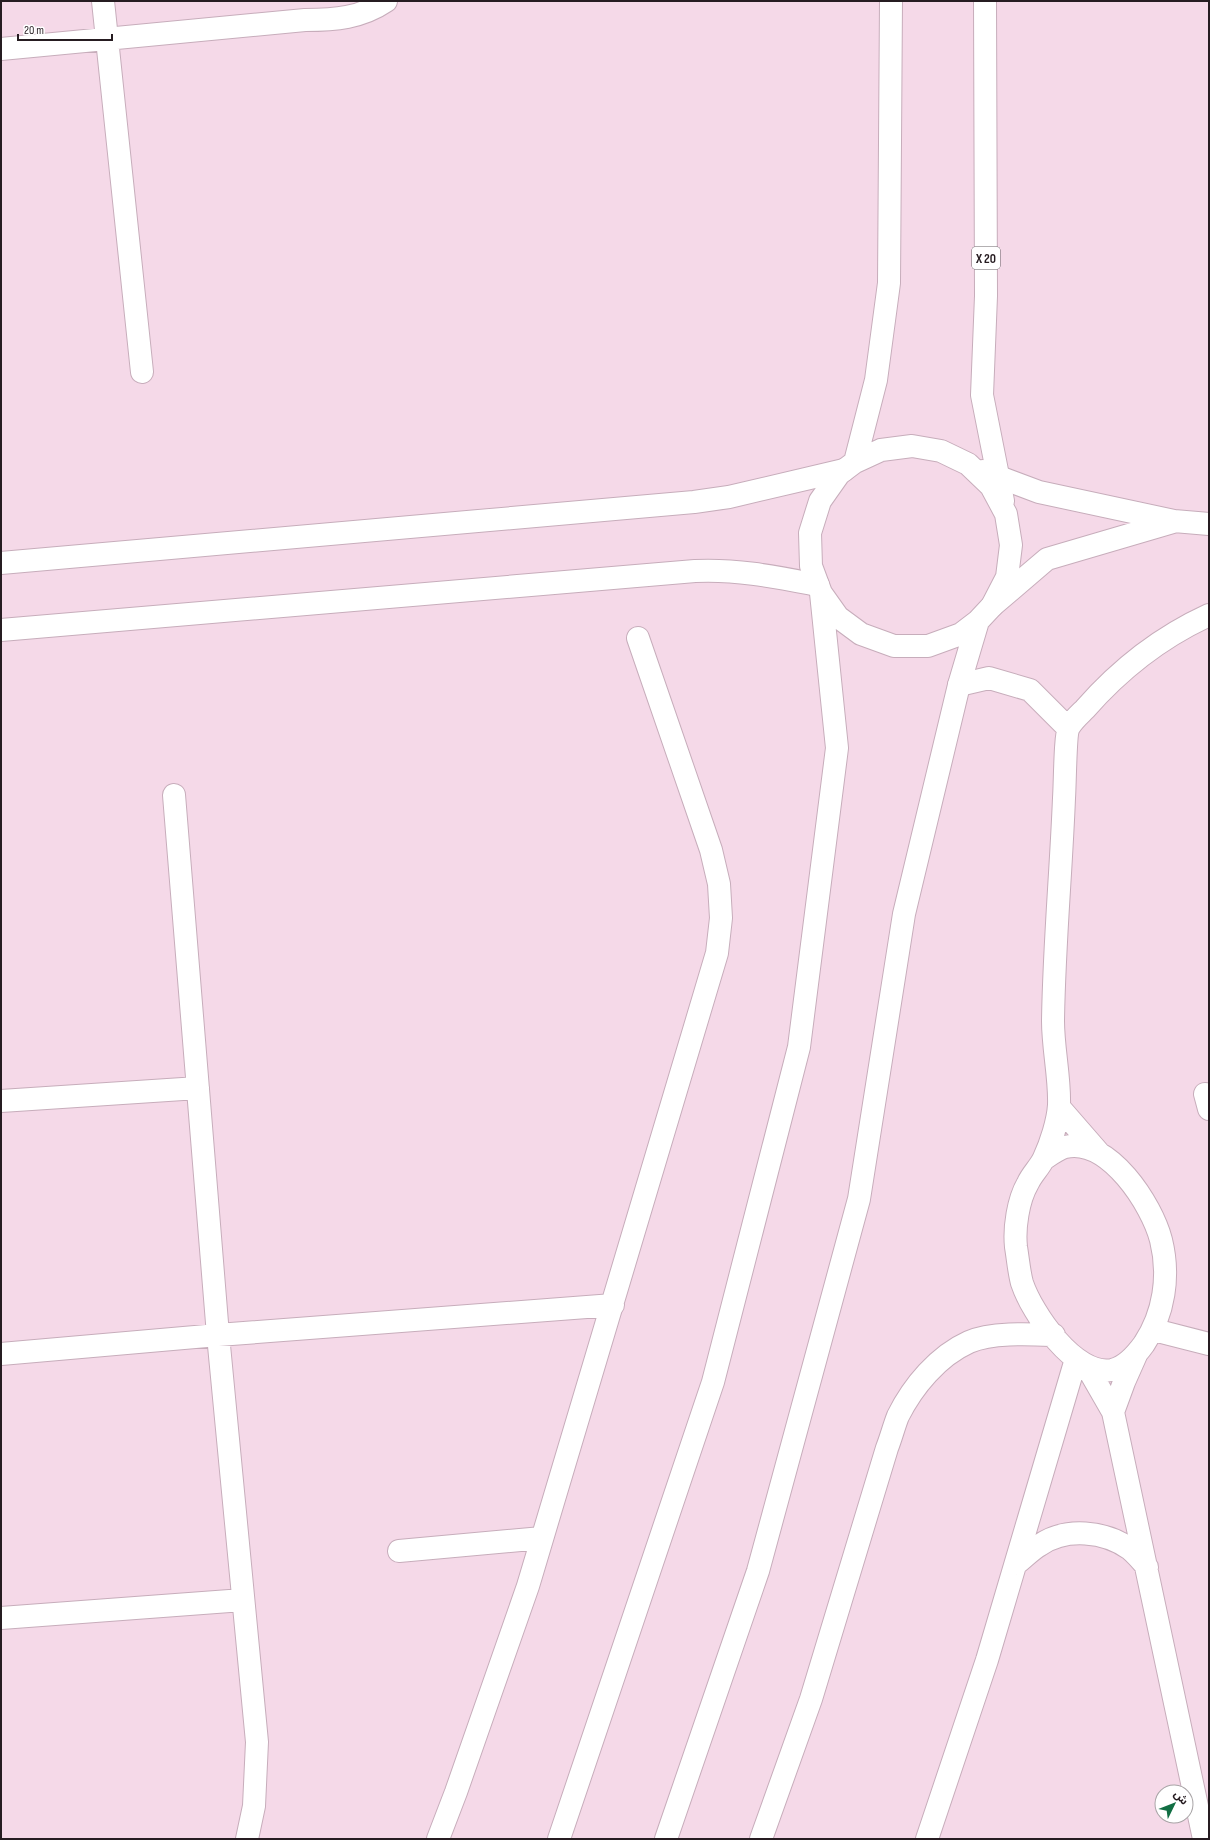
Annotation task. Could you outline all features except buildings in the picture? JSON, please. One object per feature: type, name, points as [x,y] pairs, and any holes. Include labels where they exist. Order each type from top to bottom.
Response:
[{"type":"main road","points":[[103,1],[142,372]]},
{"type":"main road","points":[[1,48],[305,20],[341,19],[376,8],[386,1]]},
{"type":"main road","points":[[849,466],[876,380],[889,283],[891,1]]},
{"type":"main road","name":"X 20","points":[[985,1],[986,296],[982,395],[1006,514]]},
{"type":"main road","points":[[559,1839],[713,1382],[799,1047],[837,748],[819,589],[811,566],[810,533],[820,501],[839,474],[849,466],[881,450],[912,446],[941,451],[968,464],[1039,492],[1174,521],[1209,524]]},
{"type":"main road","points":[[666,1839],[758,1571],[859,1199],[904,914],[959,685],[985,614],[1007,577],[1011,546],[1006,514],[991,486],[968,464]]},
{"type":"main road","points":[[1,563],[694,502],[729,496],[849,466]]},
{"type":"main road","points":[[1,630],[722,570],[751,573],[819,589],[838,617],[861,634],[894,646],[928,646],[961,634],[1047,559],[1174,521]]},
{"type":"main road","points":[[1204,1839],[1114,1412],[1081,1362],[1054,1335],[1036,1314],[1022,1282],[1015,1243],[1018,1212],[1026,1184],[1044,1159],[1059,1107],[1053,1024],[1068,728],[1114,678],[1139,657],[1179,629],[1209,615]]},
{"type":"main road","points":[[438,1839],[459,1785],[528,1586],[717,953],[721,918],[719,884],[711,850],[638,638]]},
{"type":"main road","points":[[959,685],[989,678],[1030,690],[1068,728]]},
{"type":"main road","points":[[174,795],[218,1335],[257,1742],[254,1806],[247,1839]]},
{"type":"main road","points":[[1,1101],[198,1088]]},
{"type":"main road","points":[[1059,1107],[1099,1154],[1124,1173],[1148,1208],[1161,1241],[1165,1273],[1163,1302],[1154,1330],[1136,1355],[1124,1382],[1114,1412]]},
{"type":"main road","points":[[1044,1159],[1063,1148],[1079,1146],[1099,1154]]},
{"type":"main road","points":[[1,1354],[218,1335],[613,1305]]},
{"type":"main road","points":[[1154,1330],[1209,1344]]},
{"type":"main road","points":[[760,1839],[812,1699],[887,1448],[898,1418],[908,1398],[928,1372],[947,1355],[970,1342],[1009,1334],[1054,1335]]},
{"type":"main road","points":[[1081,1362],[1098,1369],[1111,1370],[1124,1365],[1136,1355]]},
{"type":"main road","points":[[928,1839],[987,1660],[1016,1564],[1081,1362]]},
{"type":"main road","points":[[1016,1564],[1040,1544],[1066,1534],[1088,1533],[1109,1538],[1130,1549],[1147,1567]]},
{"type":"main road","points":[[399,1551],[542,1538]]},
{"type":"main road","points":[[1,1618],[243,1600]]}]
